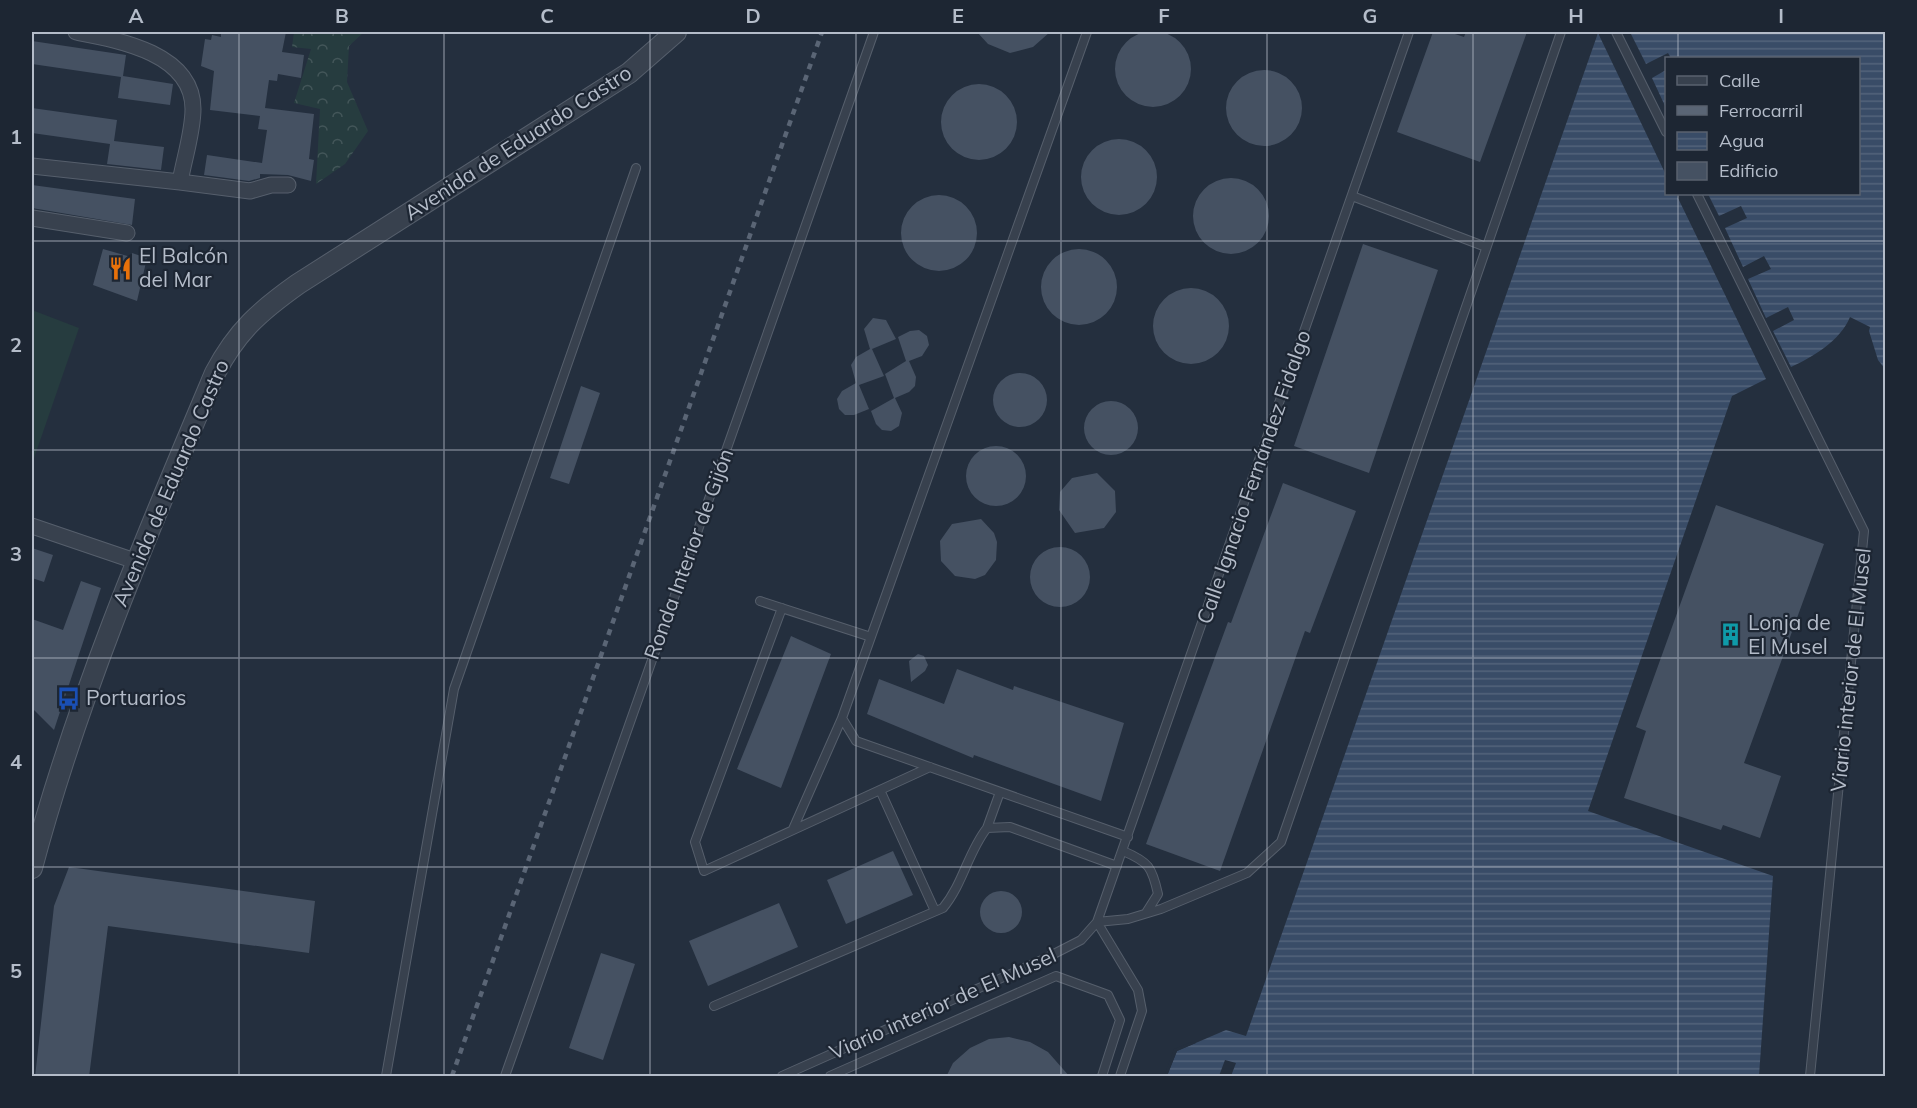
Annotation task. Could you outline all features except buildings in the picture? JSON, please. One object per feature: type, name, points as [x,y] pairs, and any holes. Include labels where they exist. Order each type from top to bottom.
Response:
[{"type":"street","points":[[76,32],[129,42],[175,67],[188,84],[193,108],[180,182]]},
{"type":"street","name":"Avenida de Eduardo Castro","points":[[32,868],[106,640],[135,561],[215,373],[230,345],[249,322],[298,284],[629,73],[676,32]]},
{"type":"street","points":[[32,166],[250,191],[271,185],[288,185]]},
{"type":"street","points":[[32,218],[127,233]]},
{"type":"street","points":[[32,526],[135,561]]},
{"type":"lane","name":"Ronda Interior de Gijón","points":[[505,1077],[874,32]]},
{"type":"lane","points":[[793,830],[842,718],[1087,32]]},
{"type":"lane","name":"Calle Ignacio Fernández Fidalgo","points":[[1097,922],[1409,32]]},
{"type":"lane","points":[[1120,1077],[1142,1011],[1138,990],[1097,922],[1128,919],[1246,873],[1281,842],[1561,32]]},
{"type":"lane","points":[[1617,32],[1665,130]]},
{"type":"lane","points":[[386,1077],[454,689],[636,168]]},
{"type":"lane","name":"Viario interior de El Musel","points":[[1697,195],[1864,531],[1810,1077]]},
{"type":"lane","points":[[1352,196],[1486,247]]},
{"type":"lane","points":[[760,601],[871,637]]},
{"type":"lane","points":[[782,608],[695,842],[704,871],[930,767]]},
{"type":"lane","points":[[842,718],[856,741],[1128,837]]},
{"type":"lane","points":[[880,790],[936,911]]},
{"type":"lane","points":[[714,1006],[943,908],[955,893],[976,842],[987,828],[1000,792]]},
{"type":"lane","points":[[987,828],[1010,826],[1117,866]]},
{"type":"lane","points":[[1123,851],[1141,858],[1152,870],[1158,894],[1146,913]]},
{"type":"lane","name":"Viario interior de El Musel","points":[[782,1077],[1082,940],[1097,922]]},
{"type":"lane","points":[[830,1077],[1056,976],[1108,995],[1120,1020],[1102,1077]]},
{"type":"green space","points":[[294,32],[364,32],[349,46],[347,82],[368,131],[345,164],[316,184],[320,109],[294,103],[311,49],[292,47]]},
{"type":"green space","points":[[32,310],[79,328],[32,464]]},
{"type":"water","points":[[1630,32],[1885,32],[1885,369],[1878,360],[1869,331],[1870,327],[1850,317],[1833,341],[1791,367],[1773,331],[1794,320],[1788,307],[1766,318],[1748,279],[1771,269],[1764,256],[1743,267],[1725,228],[1747,218],[1741,206],[1719,216],[1708,195],[1860,195],[1860,57],[1670,57],[1668,53],[1646,64]]},
{"type":"water","points":[[1598,33],[1665,173],[1665,195],[1676,195],[1766,379],[1732,396],[1588,811],[1773,876],[1759,1076],[1167,1076],[1177,1051],[1226,1030],[1246,1036]]},
{"type":"water","points":[[1665,71],[1665,106],[1652,78]]},
{"type":"pier","points":[[1191,1042],[1196,1043],[1177,1051],[1167,1076],[1164,1076],[1174,1049]]},
{"type":"pier","points":[[1225,1060],[1236,1063],[1231,1076],[1219,1076]]},
{"type":"railway","points":[[452,1076],[822,32]]},
{"type":"place","name":"El Balcón del Mar","points":[[121,268]]},
{"type":"place","name":"Lonja de El Musel","points":[[1730,635]]},
{"type":"place","name":"Portuarios","points":[[68,698]]}]
